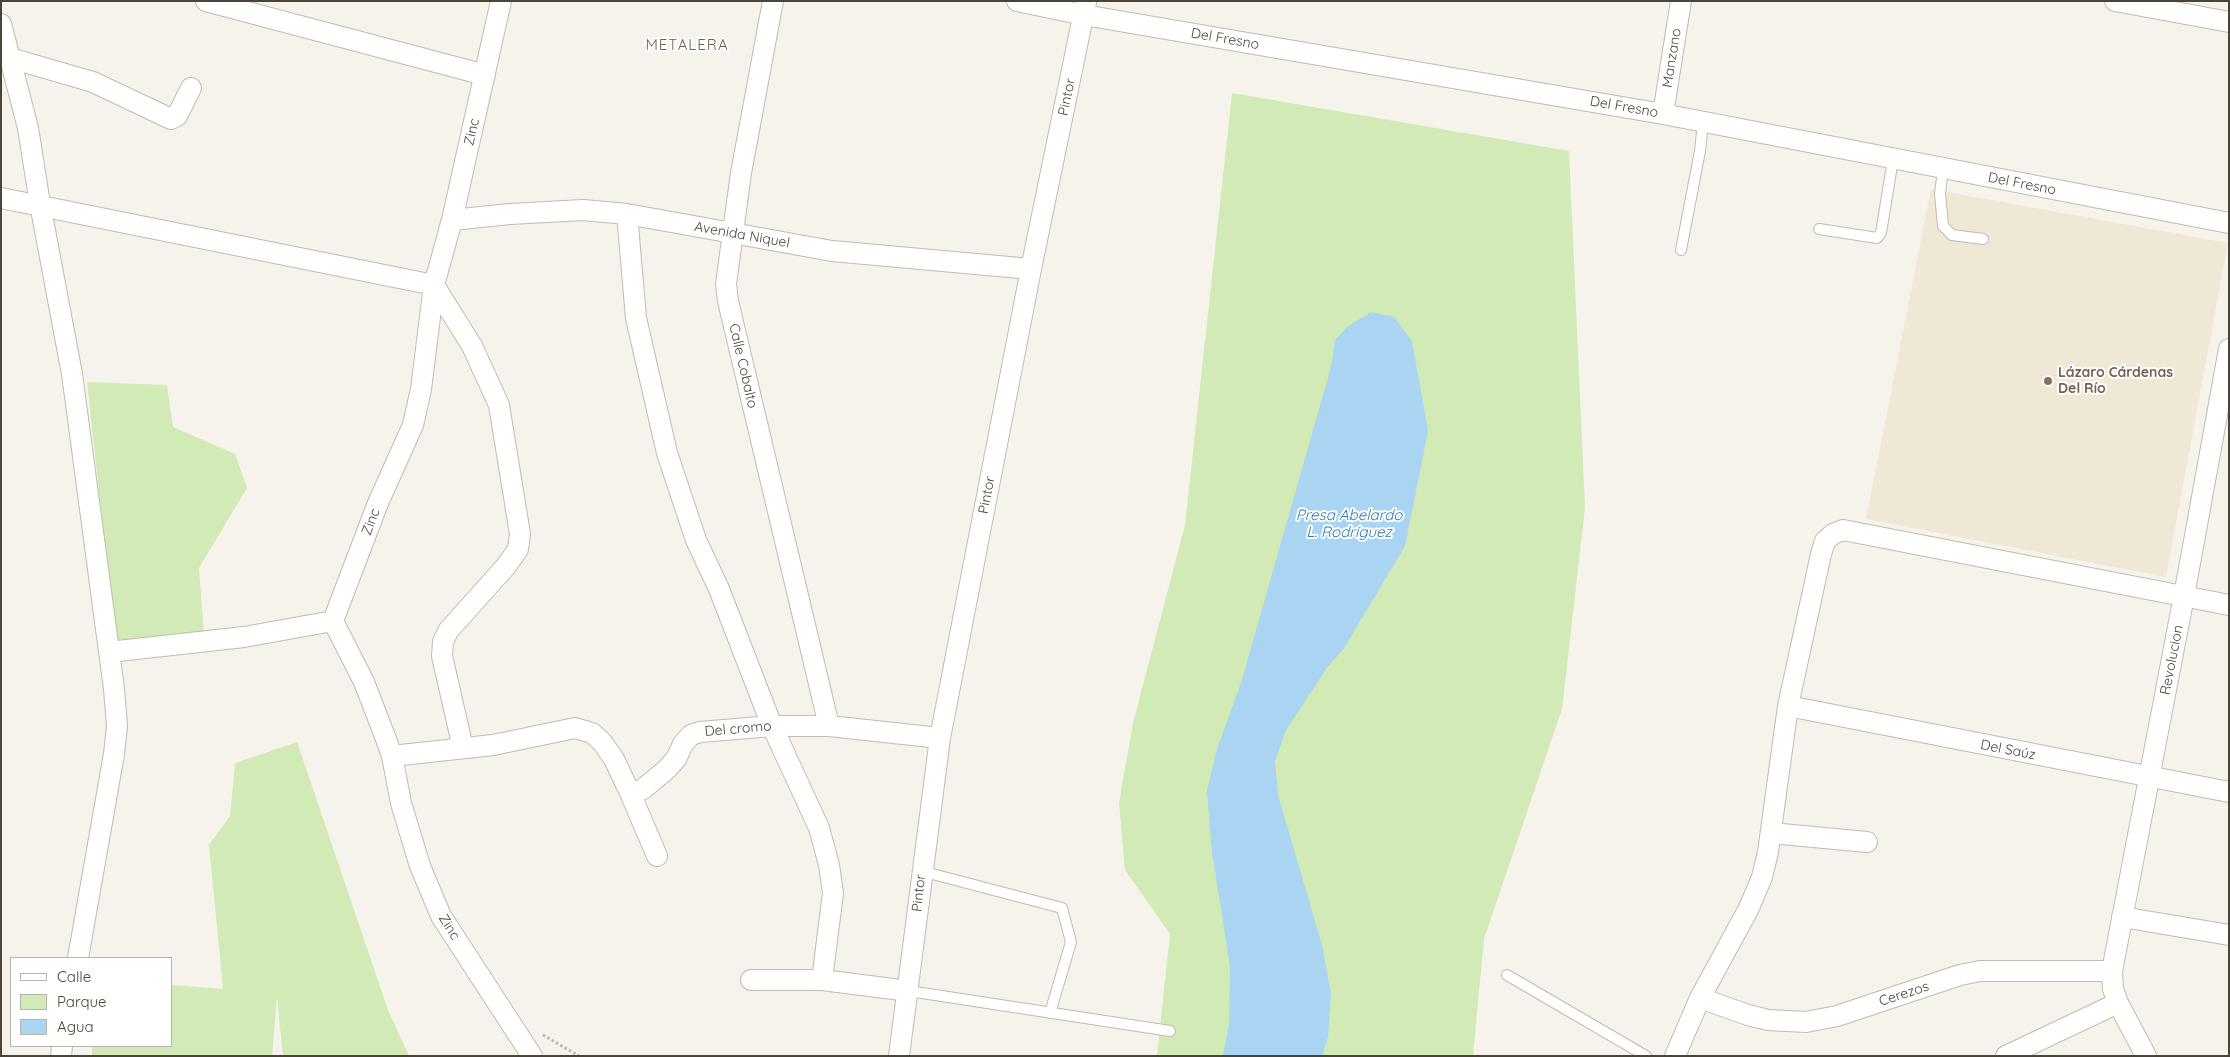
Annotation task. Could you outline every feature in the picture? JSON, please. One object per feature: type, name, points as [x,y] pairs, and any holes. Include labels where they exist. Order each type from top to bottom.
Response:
[{"type":"street","points":[[206,1],[485,75]]},
{"type":"street","name":"Zinc","points":[[501,1],[452,220],[434,285],[421,389],[413,425],[378,503],[333,621],[364,682],[392,756],[401,803],[420,866],[441,916],[506,1013],[532,1056]]},
{"type":"street","name":"Calle Cobalto","points":[[773,1],[732,234],[726,284],[728,301],[829,726]]},
{"type":"street","name":"Del Fresno","points":[[1017,1],[1085,8],[1663,114],[2229,223]]},
{"type":"street","name":"Manzano","points":[[1663,114],[1681,1]]},
{"type":"street","points":[[2116,1],[2229,22]]},
{"type":"street","name":"Pintor","points":[[899,1056],[909,991],[921,871],[940,738],[1031,269],[1085,8]]},
{"type":"street","points":[[1,24],[28,128],[40,204],[72,374],[117,726],[114,754],[78,957]]},
{"type":"street","points":[[10,58],[92,82],[171,119],[178,116],[191,88]]},
{"type":"street","points":[[1,198],[40,204],[434,285],[472,346],[499,405],[520,534],[518,549],[507,566],[448,631],[443,642],[442,656],[464,748]]},
{"type":"street","name":"Avenida Niquel","points":[[452,220],[510,214],[583,210],[627,214],[832,251],[1031,269]]},
{"type":"street","points":[[627,214],[636,318],[667,453],[696,540],[719,589],[772,726],[819,828],[832,878],[833,893],[822,980]]},
{"type":"street","name":"Revolucion","points":[[2146,1056],[2118,1003],[2113,989],[2112,971],[2184,596],[2223,417],[2229,349]]},
{"type":"street","points":[[1675,1056],[1700,998],[1749,908],[1762,877],[1771,833],[1788,706],[1821,554],[1825,541],[1833,534],[1843,530],[2229,605]]},
{"type":"street","points":[[109,652],[244,637],[333,621]]},
{"type":"street","name":"Del Saúz","points":[[1788,706],[2229,792]]},
{"type":"street","name":"Del cromo","points":[[631,795],[643,789],[666,770],[676,759],[683,744],[690,735],[700,732],[772,726],[829,726],[940,738]]},
{"type":"street","points":[[392,756],[493,745],[575,728],[592,733],[602,742],[614,759],[657,856]]},
{"type":"street","points":[[1771,833],[1867,842]]},
{"type":"street","points":[[2122,917],[2229,936]]},
{"type":"street","name":"Cerezos","points":[[1700,998],[1768,1020],[1806,1022],[1836,1016],[1960,975],[1980,971],[2112,971]]},
{"type":"street","points":[[751,980],[822,980],[909,991]]},
{"type":"street","points":[[2006,1056],[2118,1003]]},
{"type":"lane","points":[[1681,250],[1700,150],[1703,122]]},
{"type":"lane","points":[[1818,229],[1878,238],[1881,233],[1893,159]]},
{"type":"lane","points":[[1943,169],[1940,194],[1943,226],[1952,235],[1983,239]]},
{"type":"lane","points":[[921,871],[1062,908],[1071,942],[1050,1013]]},
{"type":"lane","points":[[1507,975],[1646,1056]]},
{"type":"lane","points":[[909,991],[1170,1031]]},
{"type":"shaded area","name":"Lázaro Cárdenas Del Río","points":[[1931,189],[2228,243],[2166,577],[1866,519]]},
{"type":"green space","points":[[1232,93],[1569,151],[1585,508],[1562,709],[1484,939],[1473,1056],[1157,1056],[1170,934],[1125,870],[1119,803],[1133,723],[1185,525]]},
{"type":"green space","points":[[87,382],[167,385],[173,427],[235,454],[247,488],[199,568],[204,634],[116,646]]},
{"type":"green space","points":[[297,742],[388,1010],[409,1056],[283,1056],[277,997],[272,1056],[92,1056],[92,1047],[172,1047],[172,985],[223,989],[209,845],[230,816],[235,763]]},
{"type":"water","name":"Presa Abelardo L. Rodríguez","points":[[1371,312],[1394,317],[1412,341],[1428,431],[1405,546],[1344,648],[1326,669],[1286,730],[1275,761],[1278,795],[1322,945],[1331,994],[1328,1037],[1322,1056],[1223,1056],[1229,1024],[1230,966],[1212,852],[1207,791],[1217,749],[1241,683],[1331,367],[1335,340],[1347,327]]},
{"type":"place","name":"Lázaro Cárdenas Del Río","points":[[2048,381]]},
{"type":"district","name":"METALERA","points":[[687,45]]}]
